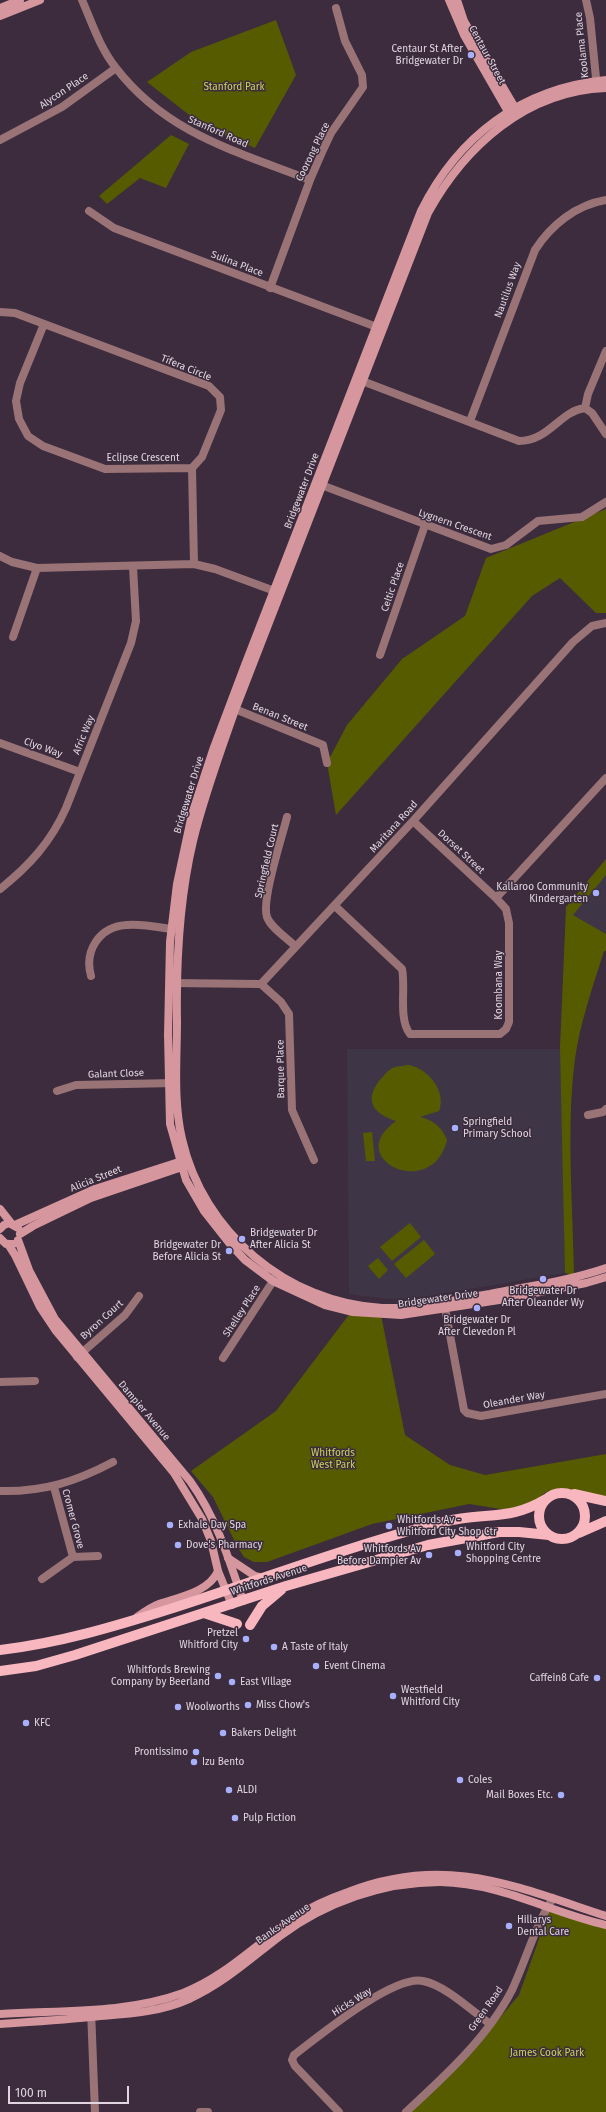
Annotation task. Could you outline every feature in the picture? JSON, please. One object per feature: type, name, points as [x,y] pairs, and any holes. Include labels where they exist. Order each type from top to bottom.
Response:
[{"type":"main road","points":[[568,1493],[579,1500],[585,1512],[584,1525],[577,1534]]},
{"type":"main road","points":[[606,1501],[568,1493],[556,1494],[546,1499],[539,1511],[541,1526],[549,1535],[563,1540],[606,1521]]},
{"type":"main road","name":"Whitfords Avenue","points":[[0,1650],[67,1639],[128,1622],[227,1591],[408,1532],[453,1520],[518,1513],[530,1509],[546,1499]]},
{"type":"main road","name":"Whitfords Avenue","points":[[0,1672],[36,1666],[76,1655],[286,1586],[428,1546],[462,1538],[509,1531],[549,1535]]},
{"type":"main road","points":[[250,1625],[262,1606],[286,1586]]},
{"type":"main road","points":[[204,1613],[237,1624]]},
{"type":"street","points":[[0,8],[20,0]]},
{"type":"street","points":[[0,16],[40,0]]},
{"type":"street","name":"Stanford Road","points":[[82,0],[100,43],[116,68],[144,98],[171,121],[205,139],[310,180]]},
{"type":"street","name":"Centaur Street","points":[[449,0],[464,35],[513,112]]},
{"type":"street","name":"Centaur Street","points":[[457,0],[464,20],[513,112]]},
{"type":"street","name":"Koolama Place","points":[[586,0],[590,18],[597,85]]},
{"type":"street","name":"Coorong Place","points":[[270,288],[310,180],[331,134],[361,92],[364,82],[345,41],[336,8]]},
{"type":"street","name":"Alycon Place","points":[[0,140],[62,107],[116,68]]},
{"type":"street","name":"Bridgewater Drive","points":[[606,80],[597,85],[551,92],[513,112],[469,154],[456,169],[428,214],[379,328],[232,708],[193,843],[175,929],[172,1083],[184,1163],[194,1195],[214,1226],[245,1260],[275,1278],[321,1296],[344,1303],[382,1308],[444,1306],[586,1283],[606,1277]]},
{"type":"street","name":"Bridgewater Drive","points":[[597,85],[606,88]]},
{"type":"street","name":"Nautilus Way","points":[[470,421],[535,250],[549,231],[571,213],[590,204],[606,200]]},
{"type":"street","name":"Sulina Place","points":[[89,211],[114,228],[379,328]]},
{"type":"street","name":"Tifera Circle","points":[[0,312],[15,313],[209,386],[217,393],[221,401],[221,410],[202,457],[192,468]]},
{"type":"street","name":"Eclipse Crescent","points":[[44,324],[17,394],[16,401],[19,419],[28,436],[43,446],[105,469],[192,468]]},
{"type":"street","points":[[585,408],[588,394],[606,351]]},
{"type":"street","points":[[359,380],[470,421],[519,441],[526,441],[541,436],[574,412],[585,408]]},
{"type":"street","points":[[585,408],[592,413],[606,434]]},
{"type":"street","points":[[192,468],[194,564]]},
{"type":"street","name":"Lygnern Crescent","points":[[319,484],[484,548],[499,548],[538,521],[582,517],[606,502]]},
{"type":"street","name":"Celtic Place","points":[[380,655],[425,525]]},
{"type":"street","points":[[0,556],[12,562],[37,568],[134,567],[194,564],[215,568],[277,592]]},
{"type":"street","name":"Afric Way","points":[[0,889],[24,870],[58,827],[131,643],[136,620],[134,567]]},
{"type":"street","points":[[13,637],[37,568]]},
{"type":"street","name":"Maritana Road","points":[[261,984],[413,821],[573,642],[592,626],[606,623]]},
{"type":"street","name":"Benan Street","points":[[232,708],[323,745],[327,763]]},
{"type":"street","name":"Clyo Way","points":[[0,743],[80,772]]},
{"type":"street","points":[[496,898],[606,778]]},
{"type":"street","name":"Springfield Court","points":[[287,817],[273,871],[266,911],[271,922],[295,946]]},
{"type":"street","name":"Dorset Street","points":[[413,821],[496,898]]},
{"type":"street","name":"Koombana Way","points":[[335,906],[402,969],[404,1018],[407,1030],[410,1034],[493,1036],[504,1032],[509,1022],[509,918],[506,909],[496,898]]},
{"type":"street","points":[[91,976],[89,958],[91,948],[99,937],[112,928],[130,924],[175,929]]},
{"type":"street","points":[[173,984],[261,984]]},
{"type":"street","name":"Barque Place","points":[[261,984],[281,1002],[289,1014],[292,1110],[314,1160]]},
{"type":"street","name":"Galant Close","points":[[57,1091],[76,1085],[172,1083]]},
{"type":"street","points":[[588,1116],[606,1110]]},
{"type":"street","name":"Alicia Street","points":[[0,1229],[4,1225],[13,1224],[95,1189],[184,1163]]},
{"type":"street","name":"Alicia Street","points":[[8,1244],[14,1243],[33,1226],[91,1198],[184,1163]]},
{"type":"street","points":[[0,1209],[13,1224]]},
{"type":"street","name":"Dampier Avenue","points":[[13,1224],[19,1237],[29,1270],[38,1288],[55,1319],[79,1355],[198,1492],[208,1509],[228,1558],[243,1601]]},
{"type":"street","points":[[0,1238],[8,1244]]},
{"type":"street","name":"Dampier Avenue","points":[[8,1244],[16,1255],[40,1307],[169,1466],[188,1492],[202,1518],[211,1540],[218,1571],[232,1605]]},
{"type":"street","name":"Bridgewater Drive","points":[[444,1306],[562,1280],[606,1268]]},
{"type":"street","name":"Shelley Place","points":[[223,1358],[275,1278]]},
{"type":"street","name":"Byron Court","points":[[79,1355],[125,1315],[139,1296]]},
{"type":"street","name":"Oleander Way","points":[[444,1306],[464,1410],[467,1413],[481,1416],[606,1394]]},
{"type":"street","points":[[0,1382],[35,1381]]},
{"type":"street","points":[[0,1492],[54,1487],[87,1475],[113,1462]]},
{"type":"street","name":"Cromer Grove","points":[[54,1487],[73,1557]]},
{"type":"street","name":"Cromer Grove","points":[[42,1579],[73,1557],[98,1556]]},
{"type":"street","points":[[228,1558],[255,1576],[264,1579]]},
{"type":"street","points":[[128,1622],[158,1605],[197,1591],[215,1577],[218,1571]]},
{"type":"street","name":"Banks Avenue","points":[[0,2024],[91,2013],[142,2004],[185,1992],[217,1975],[275,1931],[305,1911],[336,1897],[377,1882],[404,1876],[426,1874],[466,1876],[509,1884],[606,1916]]},
{"type":"street","name":"Banks Avenue","points":[[0,2014],[91,2013],[158,2009],[189,1999],[228,1977],[280,1936],[320,1911],[378,1890],[426,1883],[471,1885],[523,1897],[606,1925]]},
{"type":"street","name":"Green Road","points":[[406,2112],[444,2078],[490,2024],[511,1990],[548,1906],[553,1898]]},
{"type":"street","name":"Hicks Way","points":[[339,2112],[295,2066],[292,2060],[294,2055],[352,2011],[402,1984],[422,1981],[437,1986],[490,2024]]},
{"type":"street","points":[[91,2013],[95,2112]]},
{"type":"street","points":[[200,2112],[208,2112]]},
{"type":"shaded area","name":"Kallaroo Community Kindergarten","points":[[606,868],[606,934],[573,915]]},
{"type":"shaded area","name":"Springfield Primary School","points":[[347,1049],[563,1049],[565,1273],[416,1298],[389,1299],[349,1294]]},
{"type":"green space","name":"Stanford Park","points":[[276,20],[296,75],[255,148],[202,125],[147,82],[191,52]]},
{"type":"green space","points":[[171,135],[189,144],[166,188],[140,178],[107,204],[99,196]]},
{"type":"green space","points":[[606,509],[606,613],[596,613],[560,578],[532,596],[336,815],[327,763],[347,725],[402,659],[465,616],[486,558]]},
{"type":"green space","points":[[606,859],[606,875],[573,915],[606,934],[606,951],[604,951],[587,1005],[577,1045],[572,1085],[570,1139],[574,1275],[565,1273],[560,1047],[566,907]]},
{"type":"green space","points":[[409,1065],[423,1071],[434,1082],[438,1089],[441,1103],[439,1111],[420,1117],[429,1120],[440,1128],[447,1140],[440,1157],[429,1167],[416,1171],[403,1170],[391,1166],[383,1158],[379,1148],[381,1137],[396,1121],[382,1115],[373,1106],[372,1100],[372,1094],[375,1088],[380,1080],[391,1069]]},
{"type":"green space","points":[[372,1132],[375,1161],[366,1161],[363,1133]]},
{"type":"green space","points":[[410,1223],[421,1237],[392,1261],[380,1247]]},
{"type":"green space","points":[[424,1240],[435,1254],[406,1278],[394,1264]]},
{"type":"green space","points":[[378,1258],[388,1270],[379,1279],[368,1266]]},
{"type":"green space","name":"Whitfords West Park","points":[[351,1312],[381,1315],[405,1435],[450,1465],[485,1475],[606,1454],[606,1499],[563,1488],[546,1492],[533,1502],[507,1510],[469,1504],[372,1524],[267,1562],[254,1562],[244,1557],[213,1497],[191,1471],[276,1411]]},
{"type":"green space","name":"James Cook Park","points":[[549,1911],[606,1927],[606,2112],[408,2112],[444,2078],[519,1995]]},
{"type":"place","name":"Centaur St After Bridgewater Dr","points":[[471,55]]},
{"type":"place","name":"Kallaroo Community Kindergarten","points":[[596,893]]},
{"type":"place","name":"Springfield Primary School","points":[[455,1128]]},
{"type":"place","name":"Bridgewater Dr After Alicia St","points":[[242,1239]]},
{"type":"place","name":"Bridgewater Dr Before Alicia St","points":[[229,1251]]},
{"type":"place","name":"Bridgewater Dr After Oleander Wy","points":[[543,1279]]},
{"type":"place","name":"Bridgewater Dr After Clevedon Pl","points":[[477,1308]]},
{"type":"place","name":"Exhale Day Spa","points":[[170,1525]]},
{"type":"place","name":"Whitfords Av - Whitford City Shop Ctr","points":[[389,1526]]},
{"type":"place","name":"Dove's Pharmacy","points":[[178,1545]]},
{"type":"place","name":"Whitford City Shopping Centre","points":[[458,1553]]},
{"type":"place","name":"Whitfords Av Before Dampier Av","points":[[429,1555]]},
{"type":"place","name":"Pretzel Whitford City","points":[[246,1639]]},
{"type":"place","name":"A Taste of Italy","points":[[274,1647]]},
{"type":"place","name":"Event Cinema","points":[[316,1666]]},
{"type":"place","name":"Whitfords Brewing Company by Beerland","points":[[218,1676]]},
{"type":"place","name":"Caffein8 Cafe","points":[[597,1678]]},
{"type":"place","name":"East Village","points":[[232,1682]]},
{"type":"place","name":"Westfield Whitford City","points":[[393,1696]]},
{"type":"place","name":"Miss Chow's","points":[[248,1705]]},
{"type":"place","name":"Woolworths","points":[[178,1707]]},
{"type":"place","name":"KFC","points":[[26,1723]]},
{"type":"place","name":"Bakers Delight","points":[[223,1733]]},
{"type":"place","name":"Prontissimo","points":[[196,1752]]},
{"type":"place","name":"Izu Bento","points":[[194,1762]]},
{"type":"place","name":"Coles","points":[[460,1780]]},
{"type":"place","name":"ALDI","points":[[229,1790]]},
{"type":"place","name":"Mail Boxes Etc.","points":[[561,1795]]},
{"type":"place","name":"Pulp Fiction","points":[[235,1818]]},
{"type":"place","name":"Hillarys Dental Care","points":[[509,1926]]}]
